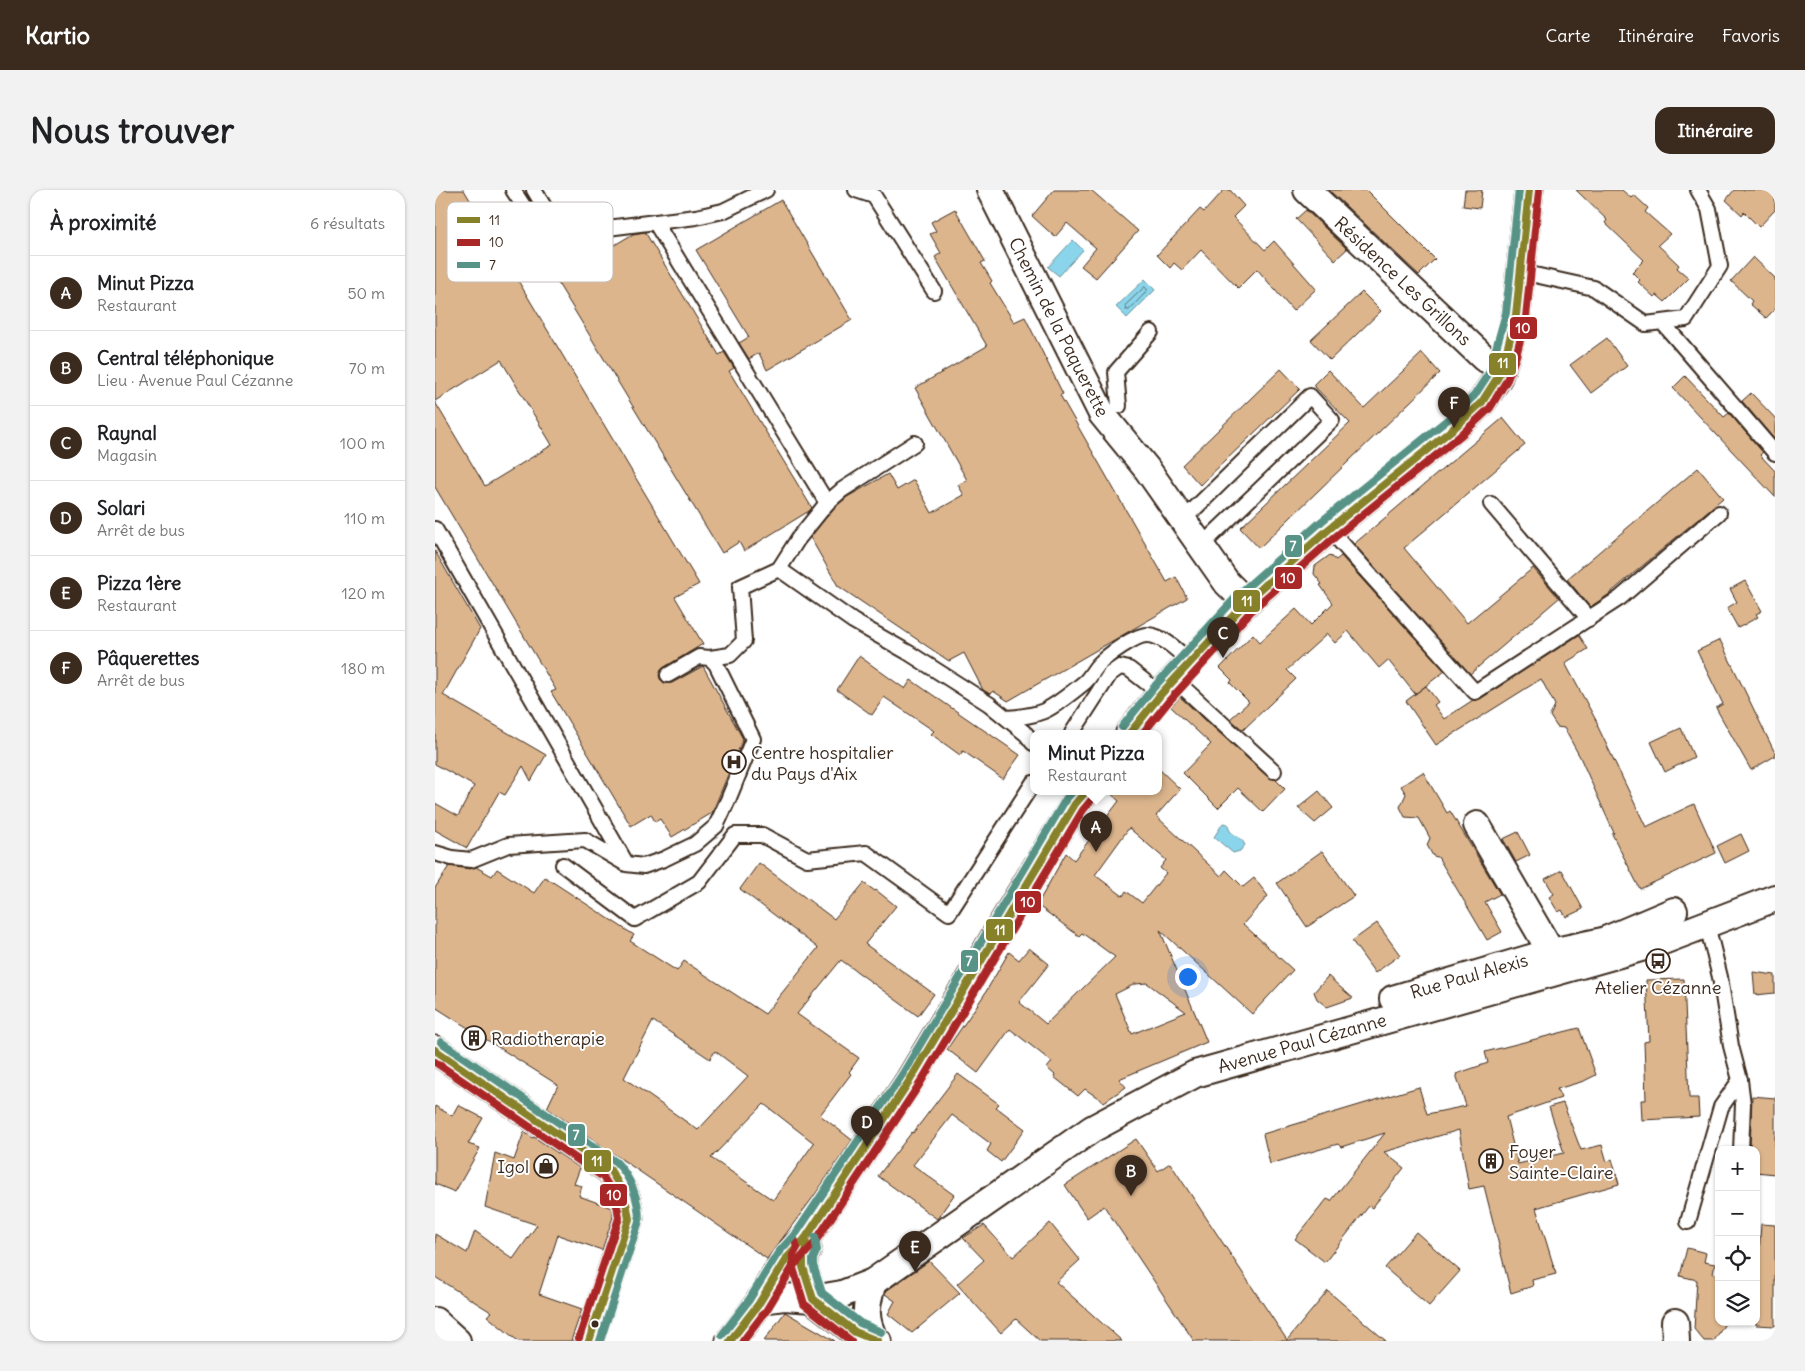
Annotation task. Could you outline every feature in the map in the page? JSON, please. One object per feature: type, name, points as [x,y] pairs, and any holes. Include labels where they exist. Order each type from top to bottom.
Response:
[{"type":"main road","points":[[1132,730],[1175,678],[1246,602],[1329,529],[1461,422],[1481,402],[1502,366],[1516,316],[1529,190]]},
{"type":"main road","points":[[730,1341],[760,1300],[781,1266],[797,1245],[805,1240],[910,1080],[1075,804],[1083,795]]},
{"type":"main road","points":[[435,1050],[610,1170],[622,1187],[629,1204],[629,1219],[589,1341]]},
{"type":"main road","points":[[805,1240],[807,1249],[803,1257],[803,1267],[813,1299],[855,1332],[876,1340]]},
{"type":"street","name":"Chemin de la Paquerette","points":[[990,190],[1101,414],[1147,469],[1227,583],[1246,602]]},
{"type":"street","name":"Résidence Les Grillons","points":[[1307,190],[1484,358],[1502,366]]},
{"type":"street","points":[[1477,825],[1551,952]]},
{"type":"street","name":"Avenue Paul Cézanne","points":[[760,1300],[784,1298],[813,1299],[843,1294],[873,1282],[1092,1129],[1195,1074],[1655,944],[1775,898]]},
{"type":"street","name":"Rue Paul Alexis","points":[[1270,1052],[1299,1030],[1365,1007],[1551,952],[1603,941],[1674,911]]},
{"type":"street","points":[[873,1282],[866,1309],[868,1327],[876,1340]]},
{"type":"street","points":[[435,1321],[457,1341]]},
{"type":"lane","points":[[513,190],[521,202]]},
{"type":"lane","points":[[533,190],[541,202]]},
{"type":"lane","points":[[613,227],[723,211],[766,190]]},
{"type":"lane","points":[[856,190],[874,196],[933,291]]},
{"type":"lane","points":[[1521,272],[1594,288],[1646,324],[1686,320],[1720,266],[1709,210],[1698,190]]},
{"type":"lane","points":[[655,222],[827,503]]},
{"type":"lane","points":[[1662,322],[1775,453]]},
{"type":"lane","points":[[1119,406],[1115,372],[1151,332]]},
{"type":"lane","points":[[1183,520],[1310,396],[1332,420],[1202,545]]},
{"type":"lane","points":[[668,675],[699,657],[710,658],[730,655],[743,641],[740,587],[779,569],[798,539],[827,503],[842,490],[915,443]]},
{"type":"lane","points":[[1491,504],[1589,619]]},
{"type":"lane","points":[[1329,529],[1475,692],[1620,598],[1719,514]]},
{"type":"lane","points":[[435,529],[626,864]]},
{"type":"lane","points":[[779,569],[853,621],[909,652],[989,704],[1030,739]]},
{"type":"lane","points":[[1007,718],[1031,716],[1046,710],[1086,681],[1099,664],[1116,651],[1132,640],[1148,634],[1161,639],[1178,650],[1175,678]]},
{"type":"lane","points":[[435,853],[452,858],[471,860],[508,845],[585,840],[626,864],[644,866],[665,860],[695,844],[716,826],[753,739],[716,664],[710,658]]},
{"type":"lane","points":[[1074,730],[1110,674],[1120,667],[1175,678],[1273,771]]},
{"type":"lane","points":[[563,865],[635,919],[699,882],[735,835],[761,835],[807,859],[866,853],[949,913],[1030,788]]},
{"type":"lane","points":[[1707,925],[1720,977],[1731,1046],[1740,1080],[1743,1104],[1741,1146]]},
{"type":"lane","points":[[1688,1222],[1721,1107],[1740,1080]]},
{"type":"water","points":[[1073,240],[1083,250],[1059,276],[1048,267]]},
{"type":"water","points":[[1145,279],[1155,290],[1127,318],[1116,307]]},
{"type":"water","points":[[1223,823],[1228,824],[1230,831],[1243,841],[1245,845],[1240,851],[1233,853],[1214,837]]},
{"type":"building","points":[[435,190],[464,190],[471,202],[447,202],[447,282],[519,282],[699,584],[675,597],[703,644],[663,668],[659,675],[664,683],[672,683],[703,666],[743,739],[712,813],[672,837],[660,819],[655,822],[651,814],[631,826],[551,692],[556,690],[435,487],[435,402],[485,486],[552,445],[501,360],[435,401]]},
{"type":"building","points":[[1054,190],[1091,190],[1138,231],[1096,278],[1081,266],[1096,248],[1067,223],[1055,237],[1032,216]]},
{"type":"building","points":[[1224,190],[1230,190],[1244,206],[1233,217],[1265,250],[1274,241],[1316,289],[1293,311],[1257,269],[1238,288],[1201,250],[1182,270],[1174,263],[1170,268],[1157,255],[1200,209],[1204,212]]},
{"type":"building","points":[[1329,190],[1366,190],[1435,259],[1419,275]]},
{"type":"building","points":[[1465,190],[1482,190],[1480,208],[1463,206]]},
{"type":"building","points":[[1576,190],[1622,190],[1631,198],[1634,195],[1648,208],[1645,212],[1670,234],[1658,245],[1679,265],[1677,268],[1689,278],[1665,302],[1657,295],[1654,297],[1638,282],[1640,280],[1632,272],[1644,260],[1605,223],[1607,220]]},
{"type":"building","points":[[1734,190],[1768,190],[1775,197],[1775,210],[1759,227],[1744,212],[1742,215],[1726,200]]},
{"type":"building","points":[[781,200],[852,320],[767,370],[759,353],[749,359],[739,343],[749,337],[696,250]]},
{"type":"building","points":[[955,209],[985,261],[981,263],[992,281],[990,283],[1014,322],[1025,317],[1063,394],[1060,395],[1167,582],[1176,577],[1187,598],[1008,701],[993,691],[990,694],[983,690],[964,653],[949,661],[838,586],[810,537],[833,509],[847,497],[888,474],[897,490],[914,480],[932,513],[964,495],[958,485],[967,480],[915,388],[987,346],[935,257],[941,253],[930,234],[936,231],[931,222]]},
{"type":"building","points":[[1306,210],[1347,249],[1335,260],[1296,219]]},
{"type":"building","points":[[645,232],[719,355],[724,352],[734,368],[729,371],[812,508],[744,551],[739,542],[722,553],[557,282],[613,282],[613,246],[633,234]]},
{"type":"building","points":[[1753,257],[1775,278],[1775,309],[1766,318],[1750,304],[1752,301],[1731,281]]},
{"type":"building","points":[[1362,292],[1381,311],[1330,360],[1311,340]]},
{"type":"building","points":[[1607,338],[1627,366],[1591,393],[1570,365]]},
{"type":"building","points":[[1422,353],[1440,373],[1259,548],[1240,528],[1350,423],[1313,385],[1328,370],[1364,408]]},
{"type":"building","points":[[1281,369],[1300,389],[1200,485],[1182,465]]},
{"type":"building","points":[[1685,376],[1724,417],[1729,413],[1763,452],[1760,455],[1775,471],[1775,497],[1673,388]]},
{"type":"building","points":[[1751,393],[1775,418],[1775,440],[1742,401]]},
{"type":"building","points":[[1503,418],[1525,445],[1404,548],[1467,623],[1533,568],[1559,598],[1470,674],[1354,544]]},
{"type":"building","points":[[1698,468],[1723,498],[1608,595],[1590,607],[1567,579]]},
{"type":"building","points":[[435,551],[480,629],[443,695],[546,755],[531,781],[523,766],[505,795],[499,792],[467,848],[435,830],[435,803],[458,816],[474,786],[435,764]]},
{"type":"building","points":[[1330,555],[1336,560],[1341,556],[1445,671],[1415,694],[1388,660],[1379,668],[1348,631],[1335,643],[1327,634],[1287,670],[1296,679],[1243,730],[1230,719],[1249,702],[1230,683],[1232,680],[1220,668],[1253,634],[1260,642],[1296,609],[1311,625],[1333,603],[1314,574],[1315,566]]},
{"type":"building","points":[[1745,581],[1762,611],[1756,614],[1758,617],[1738,628],[1727,608],[1737,602],[1730,589]]},
{"type":"building","points":[[1579,635],[1588,649],[1565,663],[1598,724],[1646,827],[1694,804],[1716,853],[1640,889],[1612,834],[1614,833],[1580,757],[1564,728],[1557,727],[1550,716],[1555,705],[1541,679],[1436,745],[1406,701],[1426,686],[1438,702],[1434,705],[1444,719],[1473,700],[1480,699]]},
{"type":"building","points":[[1720,640],[1775,753],[1775,756],[1751,770],[1716,708],[1723,704],[1697,651]]},
{"type":"building","points":[[859,656],[905,689],[911,680],[1020,755],[1003,779],[963,751],[960,755],[931,734],[934,731],[884,697],[872,715],[837,690]]},
{"type":"building","points":[[1180,697],[1268,777],[1275,779],[1285,789],[1263,812],[1238,788],[1218,808],[1183,773],[1211,744],[1171,707]]},
{"type":"building","points":[[1681,728],[1694,757],[1665,772],[1651,742]]},
{"type":"building","points":[[1162,772],[1180,789],[1156,816],[1221,876],[1226,870],[1243,887],[1254,878],[1268,896],[1243,924],[1293,970],[1252,1014],[1160,930],[1207,1042],[1119,1079],[1126,1087],[1104,1102],[1085,1089],[1078,1096],[1054,1077],[1055,1075],[1047,1068],[1052,1062],[1010,1029],[978,1073],[947,1049],[984,995],[1009,952],[1019,960],[1029,948],[1049,964],[1019,1002],[1046,1024],[1115,957],[1082,933],[1079,936],[1037,905],[1066,853],[1074,860],[1119,801],[1112,795],[1162,795]],"holes":[[[1129,828],[1166,860],[1160,868],[1166,873],[1142,903],[1126,891],[1123,896],[1095,875]],[[1147,983],[1186,1012],[1132,1034],[1115,994],[1135,984]]]},
{"type":"building","points":[[1423,772],[1447,813],[1450,811],[1500,894],[1485,902],[1502,932],[1487,940],[1438,857],[1433,856],[1427,845],[1430,838],[1419,818],[1405,817],[1400,807],[1406,794],[1401,786]]},
{"type":"building","points":[[1319,791],[1333,808],[1315,823],[1298,808]]},
{"type":"building","points":[[1518,832],[1530,855],[1516,862],[1503,839]]},
{"type":"building","points":[[1741,834],[1749,851],[1725,863],[1717,846]]},
{"type":"building","points":[[1322,851],[1354,896],[1307,927],[1277,883]]},
{"type":"building","points":[[759,863],[834,919],[864,883],[896,906],[865,944],[934,994],[918,1016],[841,960],[797,1014],[859,1058],[849,1072],[851,1074],[820,1115],[852,1140],[814,1196],[767,1259],[547,1108],[558,1085],[435,1007],[435,888],[449,866],[470,869],[476,867],[492,876],[497,869],[534,893],[545,877],[634,935],[630,941],[677,971],[684,961],[765,1014],[818,948],[740,889]],"holes":[[[653,1021],[710,1059],[715,1051],[748,1076],[698,1130],[624,1078]],[[764,1104],[814,1143],[773,1200],[711,1158]]]},
{"type":"building","points":[[1562,870],[1583,909],[1566,917],[1562,910],[1558,912],[1549,897],[1554,894],[1545,879]]},
{"type":"building","points":[[1377,923],[1400,955],[1375,973],[1352,941]]},
{"type":"building","points":[[1753,972],[1775,975],[1775,993],[1755,995]]},
{"type":"building","points":[[1328,976],[1353,998],[1327,1007],[1317,999],[1314,992]]},
{"type":"building","points":[[1684,979],[1689,1098],[1698,1098],[1699,1117],[1642,1120],[1641,1100],[1646,1100],[1644,1042],[1649,1041],[1646,980]]},
{"type":"building","points":[[1579,1028],[1596,1075],[1584,1081],[1557,1089],[1561,1098],[1506,1117],[1518,1164],[1564,1153],[1549,1107],[1563,1103],[1581,1150],[1602,1145],[1607,1162],[1612,1159],[1619,1184],[1536,1208],[1556,1274],[1532,1280],[1533,1286],[1511,1293],[1484,1186],[1469,1189],[1459,1130],[1384,1152],[1404,1168],[1372,1208],[1369,1206],[1325,1262],[1295,1239],[1327,1199],[1331,1201],[1385,1133],[1341,1147],[1338,1144],[1270,1164],[1263,1134],[1419,1087],[1427,1114],[1466,1106],[1456,1074],[1488,1063],[1485,1052]]},
{"type":"building","points":[[958,1074],[999,1104],[996,1107],[1025,1129],[1001,1162],[987,1151],[991,1144],[952,1115],[913,1165],[954,1195],[937,1219],[878,1176]]},
{"type":"building","points":[[1752,1096],[1775,1098],[1775,1174],[1760,1172],[1760,1146],[1750,1146]]},
{"type":"building","points":[[458,1105],[483,1118],[468,1144],[480,1148],[455,1192],[435,1184],[435,1106],[452,1116]]},
{"type":"building","points":[[524,1132],[580,1168],[574,1184],[582,1186],[579,1196],[612,1208],[613,1217],[602,1250],[558,1235],[539,1294],[582,1309],[571,1341],[518,1341],[487,1316],[491,1312],[435,1277],[435,1234],[467,1253],[475,1231],[513,1259],[537,1225],[485,1207],[495,1153],[514,1160]]},
{"type":"building","points":[[1136,1139],[1158,1171],[1170,1163],[1287,1340],[1328,1291],[1386,1341],[1194,1341],[1104,1206],[1087,1218],[1065,1185]]},
{"type":"building","points":[[1050,1223],[1080,1260],[1056,1282],[1122,1341],[1040,1341],[1016,1319],[1001,1333],[957,1284],[984,1260],[963,1238],[984,1225],[1013,1257]]},
{"type":"building","points":[[1761,1224],[1775,1225],[1775,1326],[1760,1325]]},
{"type":"building","points":[[1416,1232],[1460,1271],[1429,1306],[1385,1268]]},
{"type":"building","points":[[1687,1248],[1706,1253],[1704,1262],[1715,1264],[1713,1274],[1715,1274],[1715,1326],[1723,1326],[1714,1341],[1704,1341],[1694,1329],[1697,1280],[1680,1276]]},
{"type":"building","points":[[929,1261],[960,1293],[912,1333],[888,1314],[895,1301],[885,1294],[886,1291]]},
{"type":"building","points":[[785,1312],[835,1341],[764,1341]]},
{"type":"transit line","name":"7","points":[[1122,727],[1154,687],[1239,594],[1322,521],[1474,396],[1489,373],[1506,313],[1519,190]]},
{"type":"transit line","name":"11","points":[[1132,730],[1161,694],[1246,602],[1329,529],[1454,428],[1482,402],[1498,377],[1516,315],[1529,190]]},
{"type":"transit line","name":"10","points":[[1145,730],[1169,701],[1253,609],[1335,537],[1460,436],[1490,408],[1507,380],[1516,356],[1526,317],[1539,191]]},
{"type":"transit line","name":"7","points":[[722,1335],[749,1300],[778,1253],[797,1232],[902,1075],[1070,795]]},
{"type":"transit line","name":"11","points":[[730,1341],[758,1305],[786,1259],[805,1239],[910,1080],[1075,804],[1083,795]]},
{"type":"transit line","name":"10","points":[[743,1341],[766,1311],[794,1265],[813,1245],[919,1085],[1083,810],[1094,797]]},
{"type":"transit line","name":"7","points":[[441,1042],[616,1162],[630,1182],[638,1205],[639,1221],[600,1341]]},
{"type":"transit line","name":"11","points":[[435,1050],[610,1170],[623,1193],[629,1219],[589,1341]]},
{"type":"transit line","name":"10","points":[[435,1062],[603,1177],[612,1191],[619,1218],[579,1338]]},
{"type":"transit line","name":"7","points":[[815,1237],[817,1250],[813,1259],[813,1265],[822,1293],[860,1323],[881,1332]]},
{"type":"transit line","name":"11","points":[[805,1239],[807,1249],[803,1257],[803,1267],[813,1299],[855,1332],[877,1341]]},
{"type":"transit line","name":"10","points":[[795,1241],[797,1248],[793,1255],[793,1268],[804,1304],[851,1341]]},
{"type":"place","name":"Pâquerettes","points":[[1454,428]]},
{"type":"place","name":"Raynal","points":[[1223,658]]},
{"type":"place","name":"Centre hospitalier du Pays d'Aix","points":[[734,762]]},
{"type":"place","name":"Minut Pizza","points":[[1096,852]]},
{"type":"place","name":"Atelier Cézanne","points":[[1658,961]]},
{"type":"place","name":"Radiotherapie","points":[[474,1038]]},
{"type":"place","name":"Solari","points":[[867,1147]]},
{"type":"place","name":"Foyer Sainte-Claire","points":[[1491,1161]]},
{"type":"place","name":"Igol","points":[[546,1166]]},
{"type":"place","name":"Central téléphonique","points":[[1131,1196]]},
{"type":"place","name":"Pizza 1ère","points":[[915,1272]]}]
